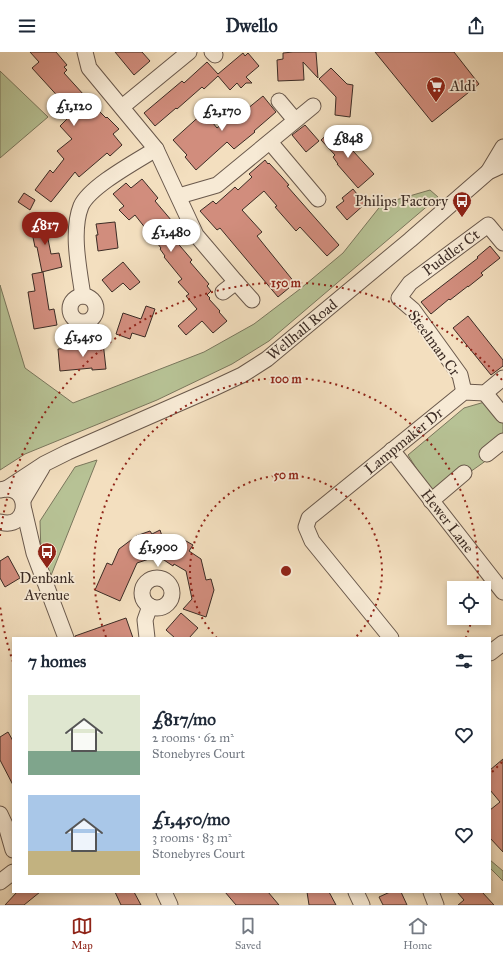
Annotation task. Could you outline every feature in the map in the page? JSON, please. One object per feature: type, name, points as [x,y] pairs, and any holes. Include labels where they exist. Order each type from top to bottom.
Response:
[{"type":"street","points":[[85,52],[89,68],[156,149],[196,235],[252,300]]},
{"type":"street","points":[[122,107],[189,52]]},
{"type":"street","points":[[279,101],[295,120]]},
{"type":"street","points":[[179,196],[216,185],[313,106]]},
{"type":"street","points":[[270,142],[318,199]]},
{"type":"street","name":"Wellhall Road","points":[[488,172],[503,147]]},
{"type":"street","points":[[83,296],[76,240],[77,221],[82,204],[97,186],[156,149]]},
{"type":"street","name":"Wellhall Road","points":[[3,490],[44,464],[68,452],[242,375],[267,359],[410,240],[488,172],[503,165]]},
{"type":"street","name":"Puddler Ct","points":[[399,298],[410,283],[488,225],[503,243]]},
{"type":"street","points":[[223,292],[236,282]]},
{"type":"street","name":"Steelman Cr","points":[[399,298],[413,310],[460,375],[464,392]]},
{"type":"street","points":[[464,392],[485,393],[503,378]]},
{"type":"street","name":"Lampmaker Dr","points":[[390,637],[312,541],[306,526],[308,518],[464,392]]},
{"type":"street","points":[[485,393],[503,415]]},
{"type":"street","points":[[487,454],[503,441]]},
{"type":"street","name":"Hewer Lane","points":[[392,450],[503,592]]},
{"type":"street","points":[[3,522],[19,518],[23,505],[44,464]]},
{"type":"street","points":[[431,501],[464,473]]},
{"type":"street","points":[[3,490],[13,490],[19,494],[34,553],[66,637]]},
{"type":"street","points":[[3,522],[34,553]]},
{"type":"street","points":[[147,637],[145,620],[150,606]]},
{"type":"street","points":[[491,652],[503,643]]},
{"type":"street","points":[[0,814],[7,829],[12,846]]},
{"type":"street","points":[[0,882],[12,873]]},
{"type":"street","points":[[164,893],[170,905]]},
{"type":"street","points":[[356,893],[362,905]]},
{"type":"street","points":[[432,893],[436,905]]},
{"type":"green space","points":[[0,71],[48,117],[0,158]]},
{"type":"green space","points":[[430,190],[438,197],[269,341],[232,364],[157,400],[25,454],[0,470],[0,285],[25,368],[73,403],[204,352],[254,324],[300,289],[343,253],[382,204]]},
{"type":"green space","points":[[488,401],[503,419],[503,433],[481,453],[487,460],[470,472],[462,465],[431,492],[408,455],[464,408]]},
{"type":"green space","points":[[97,460],[50,578],[41,554],[40,521],[75,467]]},
{"type":"green space","points":[[491,861],[503,871],[503,881],[491,869]]},
{"type":"building","points":[[30,52],[56,52],[67,65],[64,67],[67,70],[64,73],[94,106],[119,129],[113,134],[122,145],[110,156],[107,153],[79,177],[75,172],[51,202],[35,190],[50,170],[53,173],[64,159],[57,151],[72,139],[60,126],[73,113],[32,68],[39,62]]},
{"type":"building","points":[[115,52],[142,52],[150,61],[134,75]]},
{"type":"building","points":[[316,52],[318,78],[303,62],[304,80],[278,81],[277,60],[283,59],[283,53]]},
{"type":"building","name":"Aldi","points":[[375,52],[454,52],[479,84],[432,122]]},
{"type":"building","points":[[243,53],[245,56],[248,53],[259,66],[246,77],[252,83],[246,83],[241,88],[237,83],[230,90],[218,76],[204,89],[202,87],[155,126],[144,113],[182,81],[184,83],[207,62],[218,74]]},
{"type":"building","points":[[331,68],[347,84],[353,85],[350,117],[335,115],[336,97],[319,79]]},
{"type":"building","points":[[263,96],[276,112],[234,149],[227,142],[196,170],[185,157],[187,155],[173,140],[204,112],[217,128],[244,106],[247,109]]},
{"type":"building","points":[[305,125],[319,141],[306,152],[292,135]]},
{"type":"building","points":[[333,129],[374,174],[358,188],[337,164],[333,157],[335,155],[321,140]]},
{"type":"building","points":[[265,160],[289,185],[287,186],[339,245],[327,256],[300,227],[296,231],[275,207],[277,206],[264,191],[242,210],[262,232],[257,236],[295,283],[278,297],[220,228],[217,230],[200,211],[213,201],[216,204],[235,187],[238,190],[252,177],[249,174]]},
{"type":"building","points":[[142,179],[158,198],[155,201],[177,227],[169,233],[192,260],[190,262],[209,284],[207,286],[211,291],[207,295],[227,321],[213,333],[202,321],[186,335],[178,326],[197,309],[186,296],[189,294],[178,282],[182,279],[164,257],[165,256],[160,249],[161,248],[135,215],[129,220],[119,210],[124,206],[113,194],[126,183],[131,188]]},
{"type":"building","points":[[353,189],[365,204],[347,220],[336,207],[344,201],[342,198]]},
{"type":"building","points":[[24,193],[35,200],[30,210],[18,202]]},
{"type":"building","points":[[49,219],[52,233],[47,234],[51,254],[59,253],[62,267],[42,272],[30,223]]},
{"type":"building","points":[[115,222],[118,248],[98,251],[96,224]]},
{"type":"building","points":[[490,246],[500,258],[481,273],[483,275],[450,300],[449,299],[431,314],[421,302],[478,258],[477,257]]},
{"type":"building","points":[[123,262],[140,282],[130,290],[123,283],[112,292],[102,280]]},
{"type":"building","points":[[43,272],[49,310],[54,309],[57,325],[34,329],[28,292],[35,291],[32,274]]},
{"type":"building","points":[[146,306],[155,309],[145,337],[132,333],[130,339],[116,334],[123,313],[141,319]]},
{"type":"building","points":[[468,316],[503,360],[503,366],[491,375],[453,328]]},
{"type":"building","points":[[103,342],[106,369],[92,370],[92,368],[60,371],[58,349],[90,346],[90,344]]},
{"type":"building","points":[[160,530],[162,536],[186,541],[193,545],[189,551],[201,559],[206,580],[211,579],[214,590],[206,617],[183,609],[192,599],[186,571],[174,564],[173,566],[158,556],[137,563],[120,601],[95,590],[107,563],[112,565],[119,549],[136,538],[136,536],[150,531],[152,534]]},
{"type":"building","points":[[8,556],[20,578],[5,587],[0,578],[0,561]]},
{"type":"building","points":[[181,613],[198,628],[190,637],[174,637],[166,630]]},
{"type":"building","points":[[126,618],[133,637],[75,637]]},
{"type":"building","points":[[8,732],[12,739],[12,783],[0,760],[0,737]]},
{"type":"building","points":[[503,759],[503,852],[491,839],[491,809],[500,802],[491,791],[491,769]]},
{"type":"building","points":[[16,893],[39,893],[24,905],[5,905]]},
{"type":"building","points":[[115,893],[135,893],[141,905],[121,905]]},
{"type":"building","points":[[226,893],[269,893],[279,905],[236,905]]},
{"type":"building","points":[[307,893],[330,893],[336,905],[309,905]]},
{"type":"building","points":[[388,893],[401,893],[407,905],[383,905],[379,897]]},
{"type":"building","points":[[458,893],[483,893],[494,905],[458,905],[464,900]]},
{"type":"place","name":"Aldi","points":[[436,103]]},
{"type":"place","name":"Philips Factory","points":[[462,218]]},
{"type":"place","name":"Denbank Avenue","points":[[47,569]]}]
